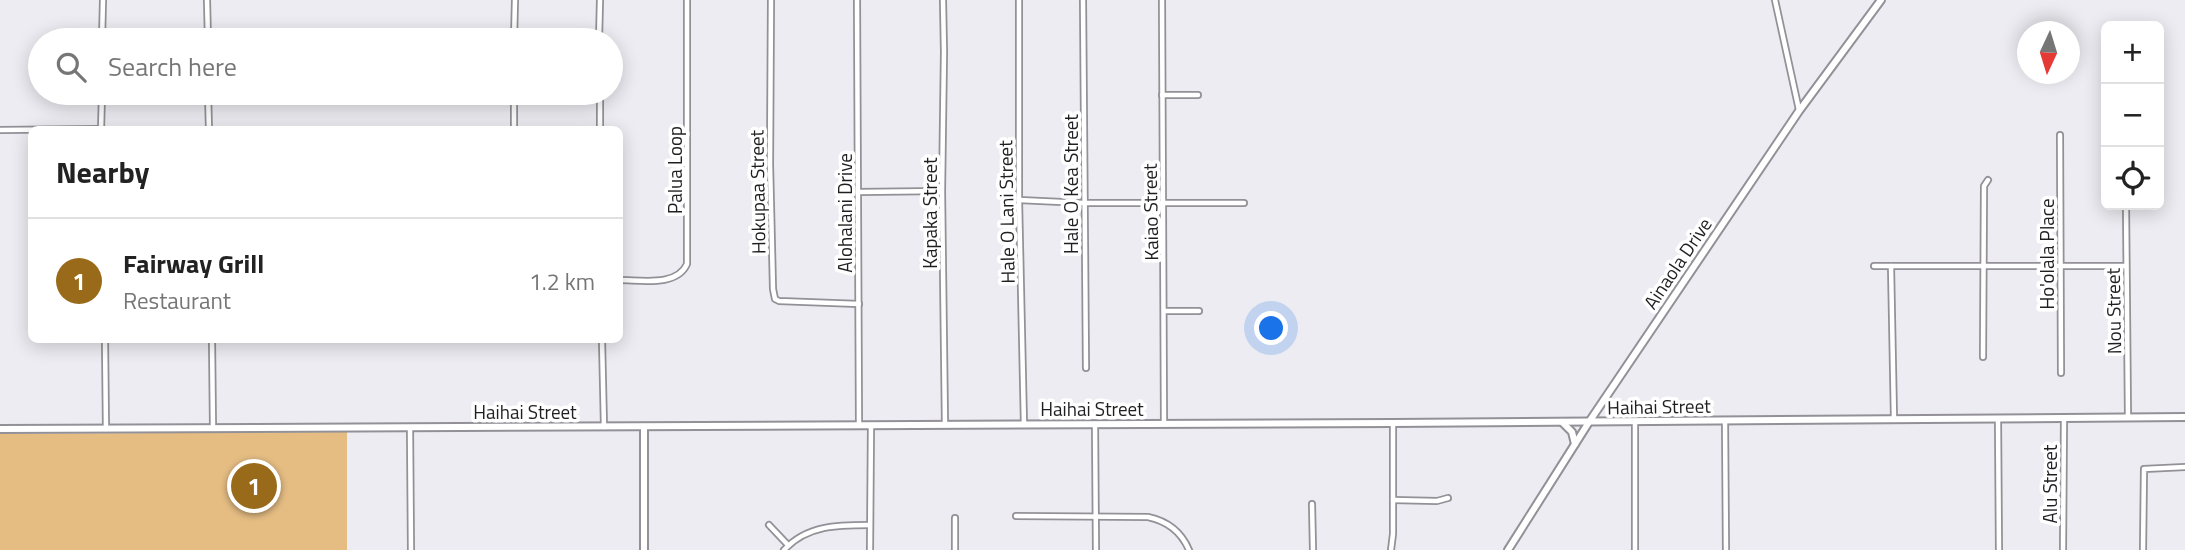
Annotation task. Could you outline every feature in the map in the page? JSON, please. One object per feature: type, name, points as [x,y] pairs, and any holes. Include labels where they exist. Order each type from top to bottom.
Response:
[{"type":"street","points":[[102,28],[103,0]]},
{"type":"street","points":[[207,0],[208,28]]},
{"type":"street","points":[[514,28],[515,0]]},
{"type":"street","points":[[599,28],[600,0]]},
{"type":"street","name":"Palua Loop","points":[[623,280],[665,280],[678,277],[687,264],[687,0]]},
{"type":"street","name":"Hokupaa Street","points":[[771,0],[772,289],[775,299],[779,301],[859,304]]},
{"type":"street","name":"Alohalani Drive","points":[[857,0],[859,425]]},
{"type":"street","name":"Kapaka Street","points":[[943,0],[945,425]]},
{"type":"street","name":"Hale O Lani Street","points":[[1019,0],[1019,200],[1024,425]]},
{"type":"street","name":"Hale O Kea Street","points":[[1083,0],[1086,368]]},
{"type":"street","name":"Kaiao Street","points":[[1162,0],[1164,424]]},
{"type":"street","points":[[1775,0],[1799,111]]},
{"type":"street","name":"Ainaola Drive","points":[[1508,550],[1589,422],[1799,111],[1881,0]]},
{"type":"street","points":[[1163,95],[1198,95]]},
{"type":"street","points":[[101,126],[102,105]]},
{"type":"street","points":[[208,105],[209,126]]},
{"type":"street","points":[[514,105],[514,126]]},
{"type":"street","points":[[600,105],[600,126]]},
{"type":"street","points":[[0,130],[28,130]]},
{"type":"street","name":"Ho'olala Place","points":[[2060,135],[2061,373]]},
{"type":"street","points":[[1983,357],[1984,186],[1988,180]]},
{"type":"street","points":[[858,192],[942,191]]},
{"type":"street","points":[[1019,200],[1083,203],[1244,203]]},
{"type":"street","name":"Nou Street","points":[[2126,210],[2128,417]]},
{"type":"street","points":[[1874,266],[2126,266]]},
{"type":"street","points":[[1891,266],[1894,419]]},
{"type":"street","points":[[1165,311],[1199,311]]},
{"type":"street","points":[[105,343],[106,430]]},
{"type":"street","points":[[212,343],[213,429]]},
{"type":"street","points":[[602,343],[604,427]]},
{"type":"street","name":"Haihai Street","points":[[0,429],[2185,417]]},
{"type":"street","points":[[1998,418],[1999,550]]},
{"type":"street","name":"Alu Street","points":[[2063,550],[2064,418]]},
{"type":"street","points":[[1725,421],[1726,550]]},
{"type":"street","points":[[1562,422],[1572,432],[1574,445]]},
{"type":"street","points":[[1634,422],[1635,550]]},
{"type":"street","points":[[1391,550],[1393,423]]},
{"type":"street","points":[[1095,424],[1096,550]]},
{"type":"street","points":[[870,550],[871,425]]},
{"type":"street","points":[[643,427],[644,550]]},
{"type":"street","points":[[410,428],[411,550]]},
{"type":"street","points":[[2143,550],[2144,469],[2185,467]]},
{"type":"street","points":[[1393,500],[1448,498]]},
{"type":"street","points":[[1312,504],[1313,550]]},
{"type":"street","points":[[1016,516],[1148,517],[1174,528],[1189,550]]},
{"type":"street","points":[[955,518],[955,550]]},
{"type":"street","points":[[769,525],[786,548],[809,532],[824,527],[869,525]]},
{"type":"shaded area","points":[[347,432],[347,550],[0,550],[0,434]]},
{"type":"place","name":"Fairway Grill","points":[[254,486]]}]
